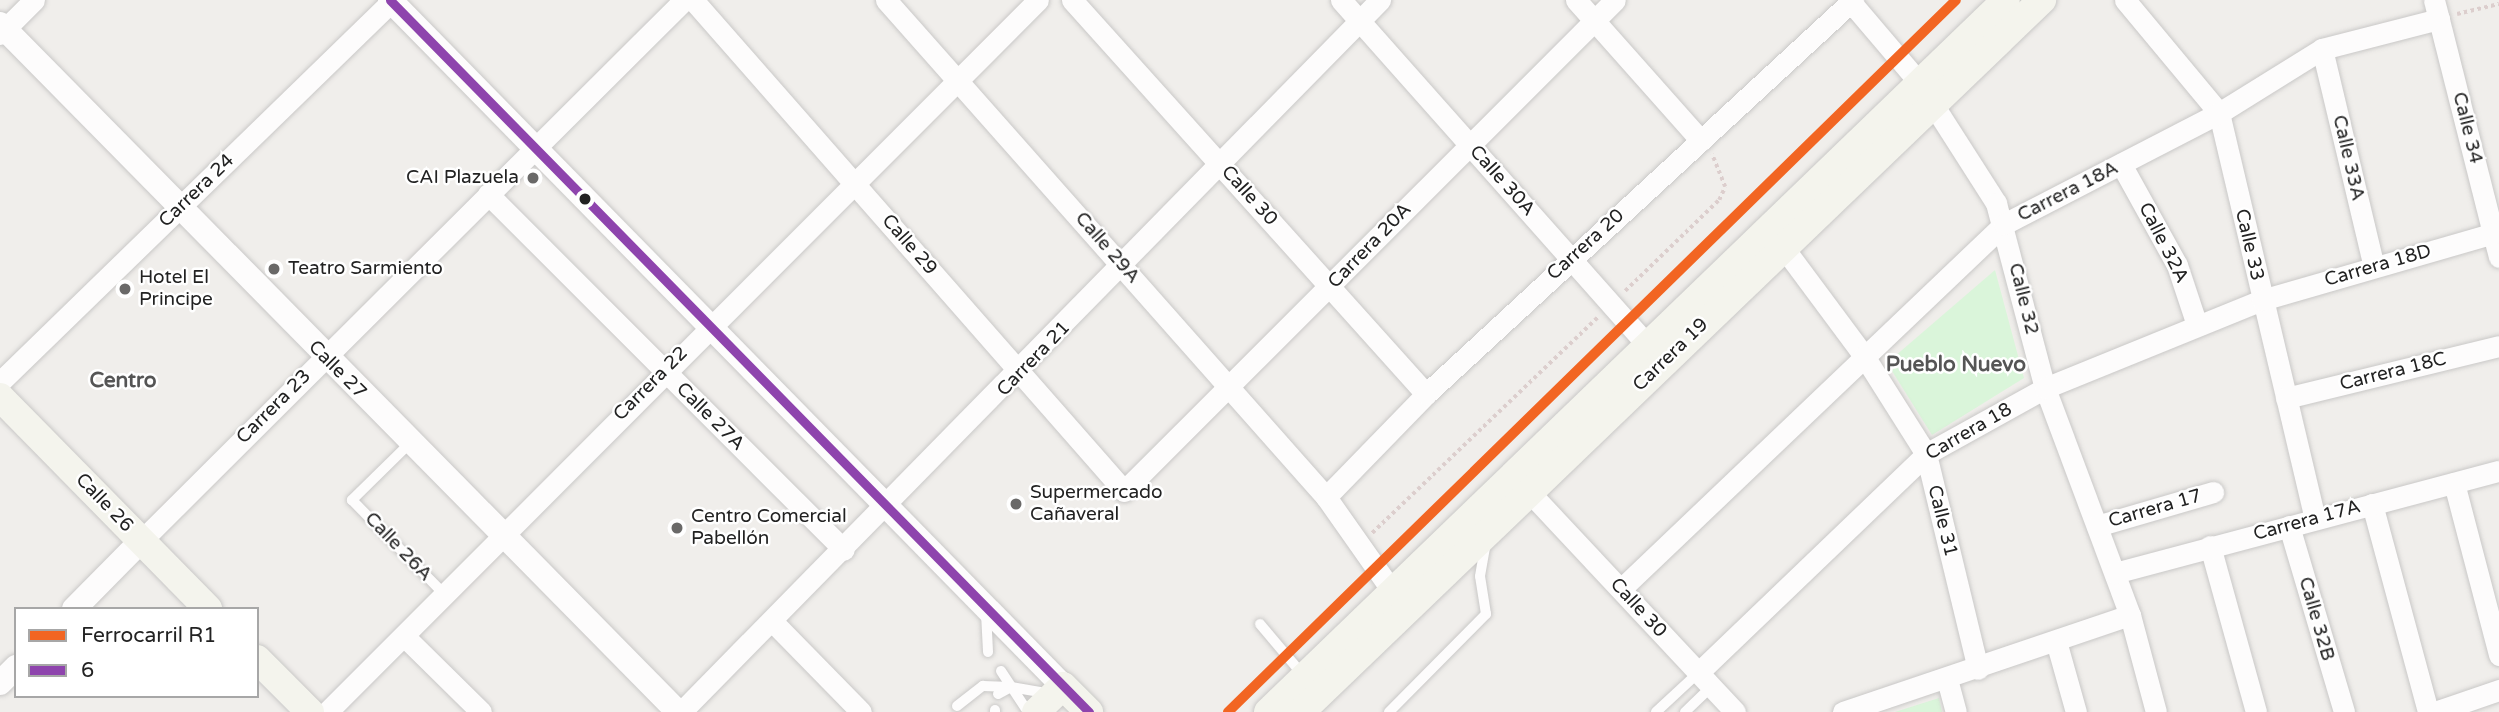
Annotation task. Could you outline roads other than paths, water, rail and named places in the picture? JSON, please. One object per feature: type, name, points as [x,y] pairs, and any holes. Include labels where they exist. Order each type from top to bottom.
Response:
[{"type":"main road","name":"Carrera 19","points":[[1655,353],[1783,247],[1926,92],[2006,0]]},
{"type":"main road","name":"Carrera 19","points":[[1268,712],[1392,591],[1521,482],[1926,92],[2042,0]]},
{"type":"main road","name":"Calle 26","points":[[0,397],[206,607]]},
{"type":"main road","name":"Carrera 19","points":[[1301,712],[1504,516],[1521,482]]},
{"type":"main road","points":[[259,661],[310,712]]},
{"type":"main road","points":[[1051,698],[1089,712]]},
{"type":"street","points":[[2,29],[34,0]]},
{"type":"street","name":"Carrera 23","points":[[76,607],[684,0]]},
{"type":"street","name":"Calle 29","points":[[693,0],[1124,491]]},
{"type":"street","name":"Calle 29A","points":[[886,0],[1326,497],[1392,591]]},
{"type":"street","name":"Carrera 22","points":[[327,712],[502,533],[1038,0]]},
{"type":"street","name":"Calle 30","points":[[1072,0],[1426,394]]},
{"type":"street","name":"Calle 30A","points":[[1341,0],[1655,353]]},
{"type":"street","name":"Carrera 21","points":[[680,712],[1020,373],[1380,0]]},
{"type":"street","points":[[1576,0],[1701,141]]},
{"type":"street","name":"Carrera 20A","points":[[1124,491],[1615,0]]},
{"type":"street","name":"Calle 33","points":[[2125,0],[2219,113],[2315,519]]},
{"type":"street","points":[[391,1],[533,149],[986,606],[1051,698]]},
{"type":"street","name":"Carrera 24","points":[[0,382],[391,1]]},
{"type":"street","name":"Calle 32","points":[[1851,1],[1926,92],[1981,175],[2004,225],[2045,388],[2130,615],[2156,712]]},
{"type":"street","name":"Carrera 20","points":[[1326,497],[1426,394],[1851,1]]},
{"type":"street","name":"Carrera 18A","points":[[1621,589],[2004,225],[2219,113],[2322,49],[2437,9]]},
{"type":"street","name":"Calle 34","points":[[2437,9],[2499,257]]},
{"type":"street","name":"Calle 27","points":[[2,29],[324,357],[680,712]]},
{"type":"street","name":"Calle 33A","points":[[2322,49],[2374,267]]},
{"type":"street","name":"Calle 32A","points":[[2122,164],[2177,265],[2197,325]]},
{"type":"street","name":"Calle 27A","points":[[488,194],[844,551]]},
{"type":"street","name":"Carrera 18D","points":[[2262,300],[2494,233]]},
{"type":"street","name":"Calle 31","points":[[1783,247],[1864,356],[1926,454],[1978,669]]},
{"type":"street","name":"Carrera 18","points":[[1705,679],[1926,454],[2045,388],[2262,300]]},
{"type":"street","name":"Carrera 18C","points":[[2286,398],[2499,346]]},
{"type":"street","name":"Carrera 17A","points":[[2115,573],[2499,471]]},
{"type":"street","name":"Calle 30","points":[[1521,482],[1735,712]]},
{"type":"street","points":[[2454,483],[2499,655]]},
{"type":"street","name":"Carrera 17","points":[[2097,526],[2213,492]]},
{"type":"street","points":[[2372,504],[2428,712]]},
{"type":"street","name":"Calle 32B","points":[[2290,526],[2344,712]]},
{"type":"street","points":[[2210,546],[2256,712]]},
{"type":"street","points":[[1843,712],[1978,669],[2130,615]]},
{"type":"street","points":[[772,621],[861,712]]},
{"type":"street","points":[[404,636],[481,712]]},
{"type":"street","points":[[2056,641],[2076,712]]},
{"type":"street","points":[[0,683],[14,669]]},
{"type":"street","points":[[1947,679],[1956,712]]},
{"type":"street","points":[[2435,712],[2499,690]]},
{"type":"lane","name":"Calle 26A","points":[[411,442],[352,500],[444,594]]},
{"type":"lane","points":[[1389,712],[1486,614],[1480,560],[1504,516]]},
{"type":"lane","points":[[986,606],[988,652]]},
{"type":"lane","points":[[1260,624],[1304,677]]},
{"type":"lane","points":[[1001,671],[1028,712]]},
{"type":"lane","points":[[1656,712],[1705,679]]},
{"type":"lane","points":[[1685,712],[1705,679]]},
{"type":"lane","points":[[957,706],[983,686],[1011,687],[1051,698]]},
{"type":"lane","points":[[998,694],[1011,687]]},
{"type":"rail line","name":"R1","points":[[1228,712],[1956,0]]},
{"type":"place","name":"CAI Plazuela","points":[[533,178]]},
{"type":"place","name":"Teatro Sarmiento","points":[[274,269]]},
{"type":"place","name":"Hotel El Principe","points":[[125,289]]},
{"type":"place","name":"Supermercado Cañaveral","points":[[1016,504]]},
{"type":"place","name":"Centro Comercial Pabellón","points":[[677,528]]},
{"type":"district","name":"Pueblo Nuevo","points":[[1956,365]]},
{"type":"district","name":"Centro","points":[[123,381]]}]
